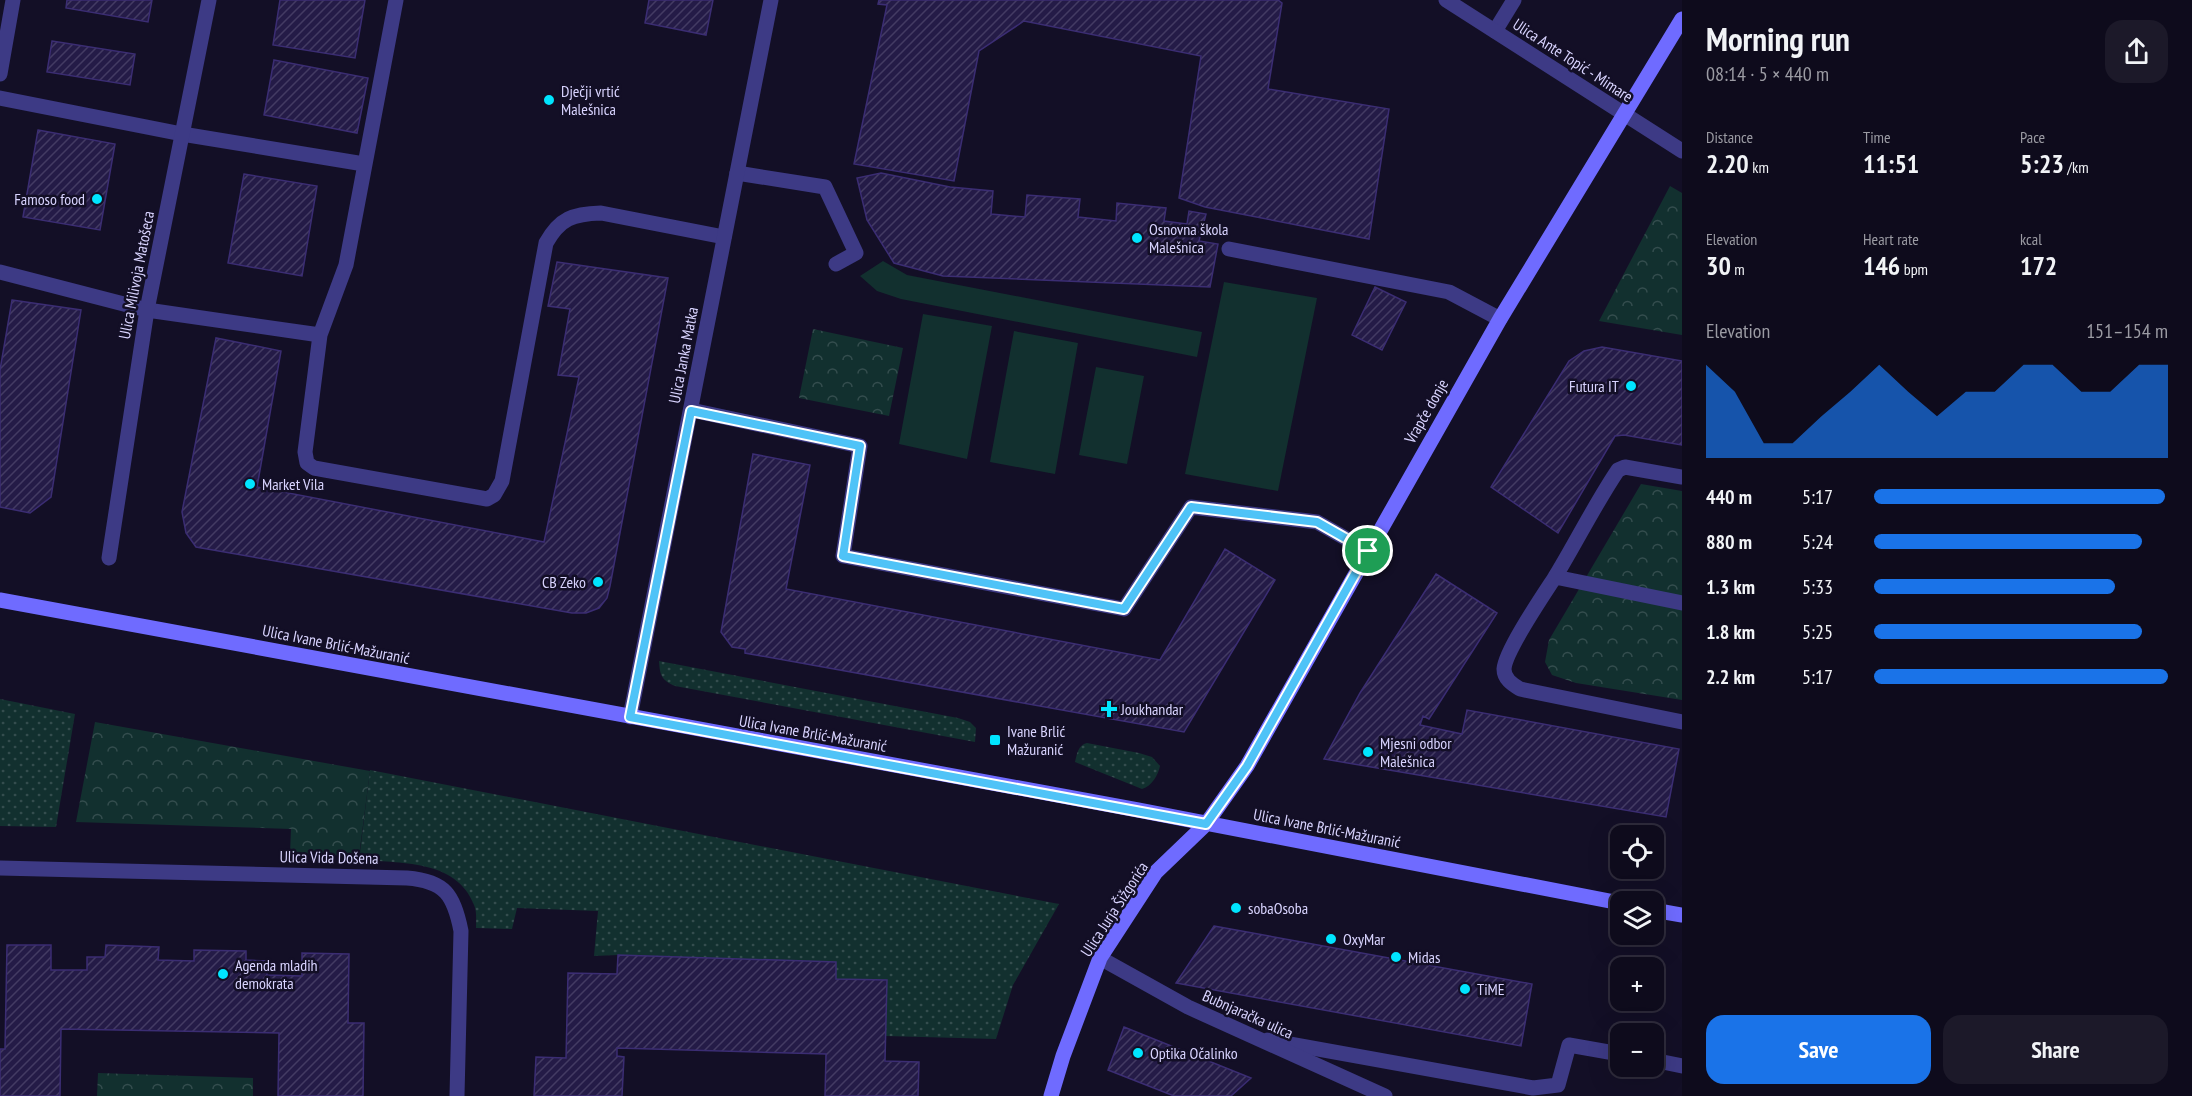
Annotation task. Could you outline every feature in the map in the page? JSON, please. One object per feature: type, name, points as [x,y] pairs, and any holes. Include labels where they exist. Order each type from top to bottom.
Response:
[{"type":"street","points":[[0,74],[13,0]]},
{"type":"street","name":"Ulica Milivoja Matošeca","points":[[109,558],[147,310],[209,0]]},
{"type":"street","points":[[396,0],[346,265],[320,335],[305,452],[307,462],[314,468],[487,499],[494,495],[502,481],[546,243],[554,228],[565,220],[582,214],[601,213],[724,237]]},
{"type":"street","name":"Ulica Janka Matka","points":[[630,717],[771,0]]},
{"type":"street","name":"Ulica Ante Topić - Mimare","points":[[1446,0],[1682,151]]},
{"type":"street","points":[[1495,31],[1514,0]]},
{"type":"street","name":"Vrapče donje","points":[[1206,824],[1247,766],[1500,319],[1682,19]]},
{"type":"street","points":[[0,98],[182,134],[364,164]]},
{"type":"street","points":[[737,173],[825,187],[856,253],[836,264]]},
{"type":"street","points":[[1229,249],[1449,292],[1500,319]]},
{"type":"street","points":[[0,272],[147,310],[320,335]]},
{"type":"street","points":[[691,411],[860,446],[843,556],[1124,609],[1191,507],[1317,522],[1368,551]]},
{"type":"street","points":[[1682,477],[1625,467],[1618,470],[1530,615],[1505,662],[1504,671],[1509,681],[1520,689],[1682,723]]},
{"type":"street","points":[[1555,577],[1682,603]]},
{"type":"street","name":"Ulica Ivane Brlić-Mažuranić","points":[[0,600],[1610,901]]},
{"type":"street","name":"Ulica Jurja Šižgorića","points":[[1051,1096],[1063,1056],[1100,958],[1156,872],[1206,824]]},
{"type":"street","name":"Ulica Vida Došena","points":[[0,868],[407,878],[430,881],[450,896],[461,931],[457,1096]]},
{"type":"street","points":[[1664,912],[1682,915]]},
{"type":"street","name":"Bubnjaračka ulica","points":[[1100,958],[1188,1007],[1385,1096]]},
{"type":"street","points":[[1257,1038],[1533,1088],[1558,1085],[1569,1045],[1610,1052]]},
{"type":"street","points":[[1664,1062],[1682,1066]]},
{"type":"green space","points":[[1670,186],[1682,193],[1682,335],[1599,321]]},
{"type":"green space","points":[[883,261],[907,275],[1202,332],[1197,357],[901,299],[877,291],[860,276]]},
{"type":"green space","points":[[1224,282],[1317,298],[1278,491],[1185,474]]},
{"type":"green space","points":[[923,314],[992,326],[967,459],[899,444]]},
{"type":"green space","points":[[813,329],[903,348],[889,416],[799,398]]},
{"type":"green space","points":[[1014,331],[1078,343],[1055,474],[990,462]]},
{"type":"green space","points":[[1096,367],[1144,376],[1127,464],[1079,455]]},
{"type":"green space","points":[[1641,484],[1682,491],[1682,700],[1576,683],[1552,675],[1545,662],[1549,640]]},
{"type":"green space","points":[[659,661],[958,718],[970,722],[976,728],[975,742],[675,686],[662,676]]},
{"type":"green space","points":[[0,699],[75,714],[56,827],[0,826]]},
{"type":"green space","points":[[95,722],[370,771],[359,856],[290,854],[291,829],[76,822]]},
{"type":"green space","points":[[1087,743],[1152,757],[1160,766],[1158,773],[1152,783],[1142,789],[1075,762],[1080,748]]},
{"type":"green space","points":[[370,770],[1059,904],[1013,985],[996,1039],[885,1036],[887,981],[836,979],[836,962],[594,956],[598,911],[517,908],[512,929],[476,928],[474,905],[466,890],[454,879],[425,866],[359,860]]},
{"type":"green space","points":[[98,1073],[253,1078],[253,1096],[97,1096]]},
{"type":"building","points":[[67,0],[152,0],[148,22],[66,8]]},
{"type":"building","points":[[280,0],[365,0],[355,58],[273,45]]},
{"type":"building","points":[[649,0],[713,0],[706,35],[645,23]]},
{"type":"building","points":[[879,0],[1278,0],[1282,3],[1268,89],[1389,109],[1369,239],[1205,207],[1179,198],[1201,56],[1024,21],[979,51],[954,181],[854,164],[887,5],[878,4]]},
{"type":"building","points":[[52,41],[135,54],[130,85],[47,72]]},
{"type":"building","points":[[274,60],[368,78],[357,133],[264,115]]},
{"type":"building","points":[[38,130],[115,144],[100,230],[23,217]]},
{"type":"building","points":[[881,173],[950,187],[993,191],[991,214],[1025,217],[1027,195],[1080,199],[1078,217],[1116,221],[1117,203],[1166,208],[1164,221],[1187,224],[1189,211],[1206,214],[1199,241],[1218,244],[1210,287],[943,276],[894,263],[867,220],[857,178]]},
{"type":"building","points":[[244,174],[317,186],[302,276],[228,263]]},
{"type":"building","points":[[557,262],[668,278],[610,586],[607,598],[599,608],[586,613],[572,613],[196,547],[186,533],[182,512],[216,338],[281,351],[257,487],[544,542],[579,377],[558,375],[570,309],[548,306]]},
{"type":"building","points":[[1375,287],[1406,302],[1382,350],[1352,335]]},
{"type":"building","points":[[12,300],[81,310],[51,497],[30,513],[0,507],[0,370]]},
{"type":"building","points":[[1602,347],[1682,361],[1682,445],[1624,435],[1615,436],[1558,533],[1491,487],[1569,361],[1584,351]]},
{"type":"building","points":[[753,454],[810,465],[786,589],[1160,660],[1225,549],[1275,580],[1184,732],[745,653],[745,649],[732,647],[721,632]]},
{"type":"building","points":[[1436,574],[1497,613],[1429,719],[1423,716],[1420,725],[1462,734],[1467,710],[1679,749],[1666,817],[1324,759],[1360,693]]},
{"type":"building","points":[[1214,926],[1532,984],[1521,1046],[1176,983]]},
{"type":"building","points":[[7,945],[51,945],[51,970],[87,970],[87,957],[105,957],[106,945],[159,947],[158,960],[194,961],[194,950],[246,951],[246,960],[267,961],[267,975],[302,976],[302,953],[349,954],[348,1023],[364,1023],[363,1096],[278,1096],[279,1033],[61,1029],[60,1096],[0,1096],[0,1049],[5,1049]]},
{"type":"building","points":[[618,955],[836,962],[836,979],[887,980],[885,1061],[919,1062],[918,1096],[825,1096],[826,1054],[617,1048],[617,1056],[624,1057],[622,1096],[534,1096],[536,1057],[566,1058],[568,973],[617,974]]},
{"type":"building","points":[[1124,1027],[1251,1078],[1231,1096],[1174,1096],[1108,1070]]},
{"type":"place","name":"Dječji vrtić Malešnica","points":[[549,100]]},
{"type":"place","name":"Famoso food","points":[[97,199]]},
{"type":"place","name":"Osnovna škola Malešnica","points":[[1137,238]]},
{"type":"place","name":"Futura IT","points":[[1631,386]]},
{"type":"place","name":"Market Vila","points":[[250,484]]},
{"type":"place","name":"CB Zeko","points":[[598,582]]},
{"type":"place","name":"Joukhandar","points":[[1109,709]]},
{"type":"place","name":"Ivane Brlić Mažuranić","points":[[995,740]]},
{"type":"place","name":"Mjesni odbor Malešnica","points":[[1368,752]]},
{"type":"place","name":"sobaOsoba","points":[[1236,908]]},
{"type":"place","name":"OxyMar","points":[[1331,939]]},
{"type":"place","name":"Midas","points":[[1396,957]]},
{"type":"place","name":"Agenda mladih demokrata","points":[[223,974]]},
{"type":"place","name":"TiME","points":[[1465,989]]},
{"type":"place","name":"Optika Očalinko","points":[[1138,1053]]},
{"type":"route","points":[[691,411],[860,446],[843,556],[1124,609],[1191,507],[1317,522],[1368,551],[1247,766],[1206,824],[630,717],[691,411]]}]
